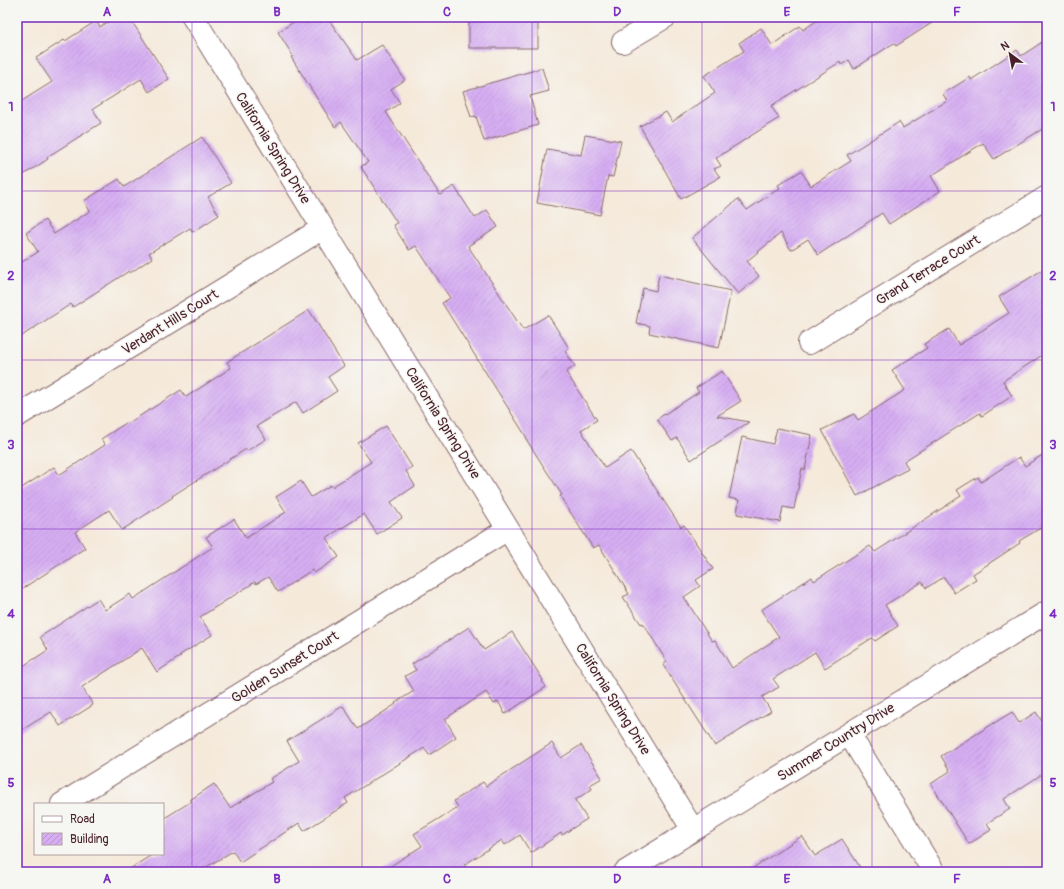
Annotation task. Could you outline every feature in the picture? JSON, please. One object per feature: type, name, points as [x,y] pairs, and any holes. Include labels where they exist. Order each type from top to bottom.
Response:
[{"type":"street","name":"California Spring Drive","points":[[192,17],[694,830]]},
{"type":"street","points":[[623,42],[665,17]]},
{"type":"street","name":"Grand Terrace Court","points":[[809,343],[1047,197]]},
{"type":"street","name":"Verdant Hills Court","points":[[17,416],[323,228]]},
{"type":"street","name":"Golden Sunset Court","points":[[64,803],[508,529]]},
{"type":"street","name":"Summer Country Drive","points":[[625,872],[1047,612]]},
{"type":"street","points":[[849,734],[934,872]]},
{"type":"building","points":[[116,17],[129,17],[169,79],[149,92],[141,79],[93,109],[101,123],[47,157],[48,159],[17,179],[17,104],[52,82],[36,58],[96,21],[100,27]]},
{"type":"building","points":[[301,17],[327,17],[357,60],[382,45],[405,80],[391,89],[400,103],[386,112],[440,195],[454,186],[475,218],[487,210],[498,227],[468,246],[523,330],[548,315],[569,348],[565,351],[575,366],[566,372],[597,420],[581,430],[605,468],[631,451],[681,527],[684,525],[713,569],[696,580],[700,586],[684,597],[712,641],[715,640],[732,668],[779,637],[761,610],[812,577],[814,581],[870,546],[875,552],[961,496],[957,490],[978,477],[981,482],[1019,457],[1025,466],[1047,452],[1047,524],[1019,541],[1020,543],[973,574],[976,579],[954,593],[944,577],[926,588],[922,582],[885,605],[898,626],[875,641],[872,638],[825,668],[815,652],[773,679],[779,687],[762,697],[771,711],[715,746],[663,665],[667,662],[643,623],[641,624],[623,597],[629,594],[599,545],[593,548],[560,496],[562,495],[526,439],[527,438],[442,303],[450,298],[416,246],[409,250],[393,225],[397,223],[361,167],[368,162],[341,122],[335,127],[291,57],[293,56],[278,32]]},
{"type":"building","points":[[469,17],[538,17],[538,48],[469,48]]},
{"type":"building","points":[[822,17],[941,17],[896,46],[894,43],[854,69],[849,60],[841,65],[840,62],[771,106],[779,118],[716,158],[721,166],[714,169],[720,177],[681,199],[640,126],[666,112],[672,122],[715,93],[704,76],[744,51],[739,43],[761,28],[772,45],[800,26],[803,30]]},
{"type":"building","points":[[1047,39],[1047,126],[994,159],[983,143],[931,176],[940,191],[889,224],[882,213],[818,255],[808,239],[791,250],[781,233],[747,261],[759,276],[738,294],[692,238],[738,199],[747,210],[780,188],[778,185],[801,171],[811,186],[851,161],[847,155],[899,122],[903,128],[947,101],[943,94],[970,77],[971,80],[1017,50],[1021,56]]},
{"type":"building","points":[[542,68],[549,91],[530,96],[538,125],[484,141],[476,116],[471,117],[463,91]]},
{"type":"building","points":[[585,135],[621,141],[613,177],[608,176],[600,215],[537,203],[547,149],[581,155]]},
{"type":"building","points":[[202,137],[231,183],[208,197],[219,215],[193,232],[190,228],[149,253],[152,258],[130,273],[129,271],[73,307],[71,304],[17,339],[17,265],[38,252],[26,233],[45,220],[54,234],[90,211],[84,201],[119,179],[124,187]]},
{"type":"building","points":[[1047,267],[1047,352],[1003,381],[1012,396],[982,416],[980,413],[904,461],[908,469],[857,496],[822,430],[854,414],[858,420],[905,390],[892,370],[927,348],[924,344],[949,329],[959,345],[1009,313],[999,297]]},
{"type":"building","points":[[659,275],[731,291],[719,348],[649,333],[650,326],[636,323],[643,288],[656,291]]},
{"type":"building","points":[[309,310],[344,366],[328,377],[337,391],[303,413],[296,402],[257,426],[266,439],[247,451],[246,449],[122,530],[109,510],[75,532],[85,548],[17,592],[17,491],[54,467],[59,475],[105,445],[101,439],[181,390],[186,397],[231,368],[227,362]]},
{"type":"building","points":[[722,371],[741,401],[717,416],[749,422],[691,460],[677,438],[672,441],[657,419],[699,392],[696,388]]},
{"type":"building","points":[[386,426],[412,467],[406,471],[415,486],[391,502],[402,518],[377,534],[364,514],[326,538],[339,557],[314,573],[312,570],[278,592],[268,577],[256,584],[255,582],[200,617],[212,635],[180,655],[181,656],[157,672],[142,648],[82,687],[93,705],[60,726],[51,712],[17,733],[17,670],[48,650],[40,637],[98,599],[105,610],[130,594],[133,599],[213,547],[206,537],[234,519],[246,538],[286,512],[276,497],[301,481],[311,497],[331,485],[332,487],[371,462],[358,443]]},
{"type":"building","points":[[777,428],[812,435],[805,470],[802,468],[794,509],[783,507],[780,522],[737,514],[739,500],[729,498],[742,437],[773,444]]},
{"type":"building","points":[[469,627],[484,650],[512,632],[546,687],[505,714],[498,701],[494,704],[486,692],[445,719],[456,737],[429,755],[424,748],[345,798],[348,803],[304,831],[299,823],[240,862],[233,851],[198,872],[125,872],[151,855],[164,855],[164,818],[192,801],[190,800],[214,784],[230,808],[272,782],[270,779],[299,761],[287,741],[343,706],[358,729],[414,691],[405,676],[416,670],[412,664]]},
{"type":"building","points":[[1012,712],[1019,723],[1036,712],[1047,729],[1047,771],[1004,799],[1010,809],[987,823],[991,830],[969,844],[931,784],[950,771],[941,756]]},
{"type":"building","points":[[552,743],[561,758],[581,745],[602,778],[590,785],[592,789],[575,800],[587,819],[562,835],[561,833],[531,853],[520,835],[505,845],[502,840],[464,865],[469,872],[381,872],[422,846],[414,834],[458,807],[454,801],[483,782],[486,786]]},
{"type":"building","points":[[802,836],[815,856],[842,839],[863,872],[747,872]]}]
